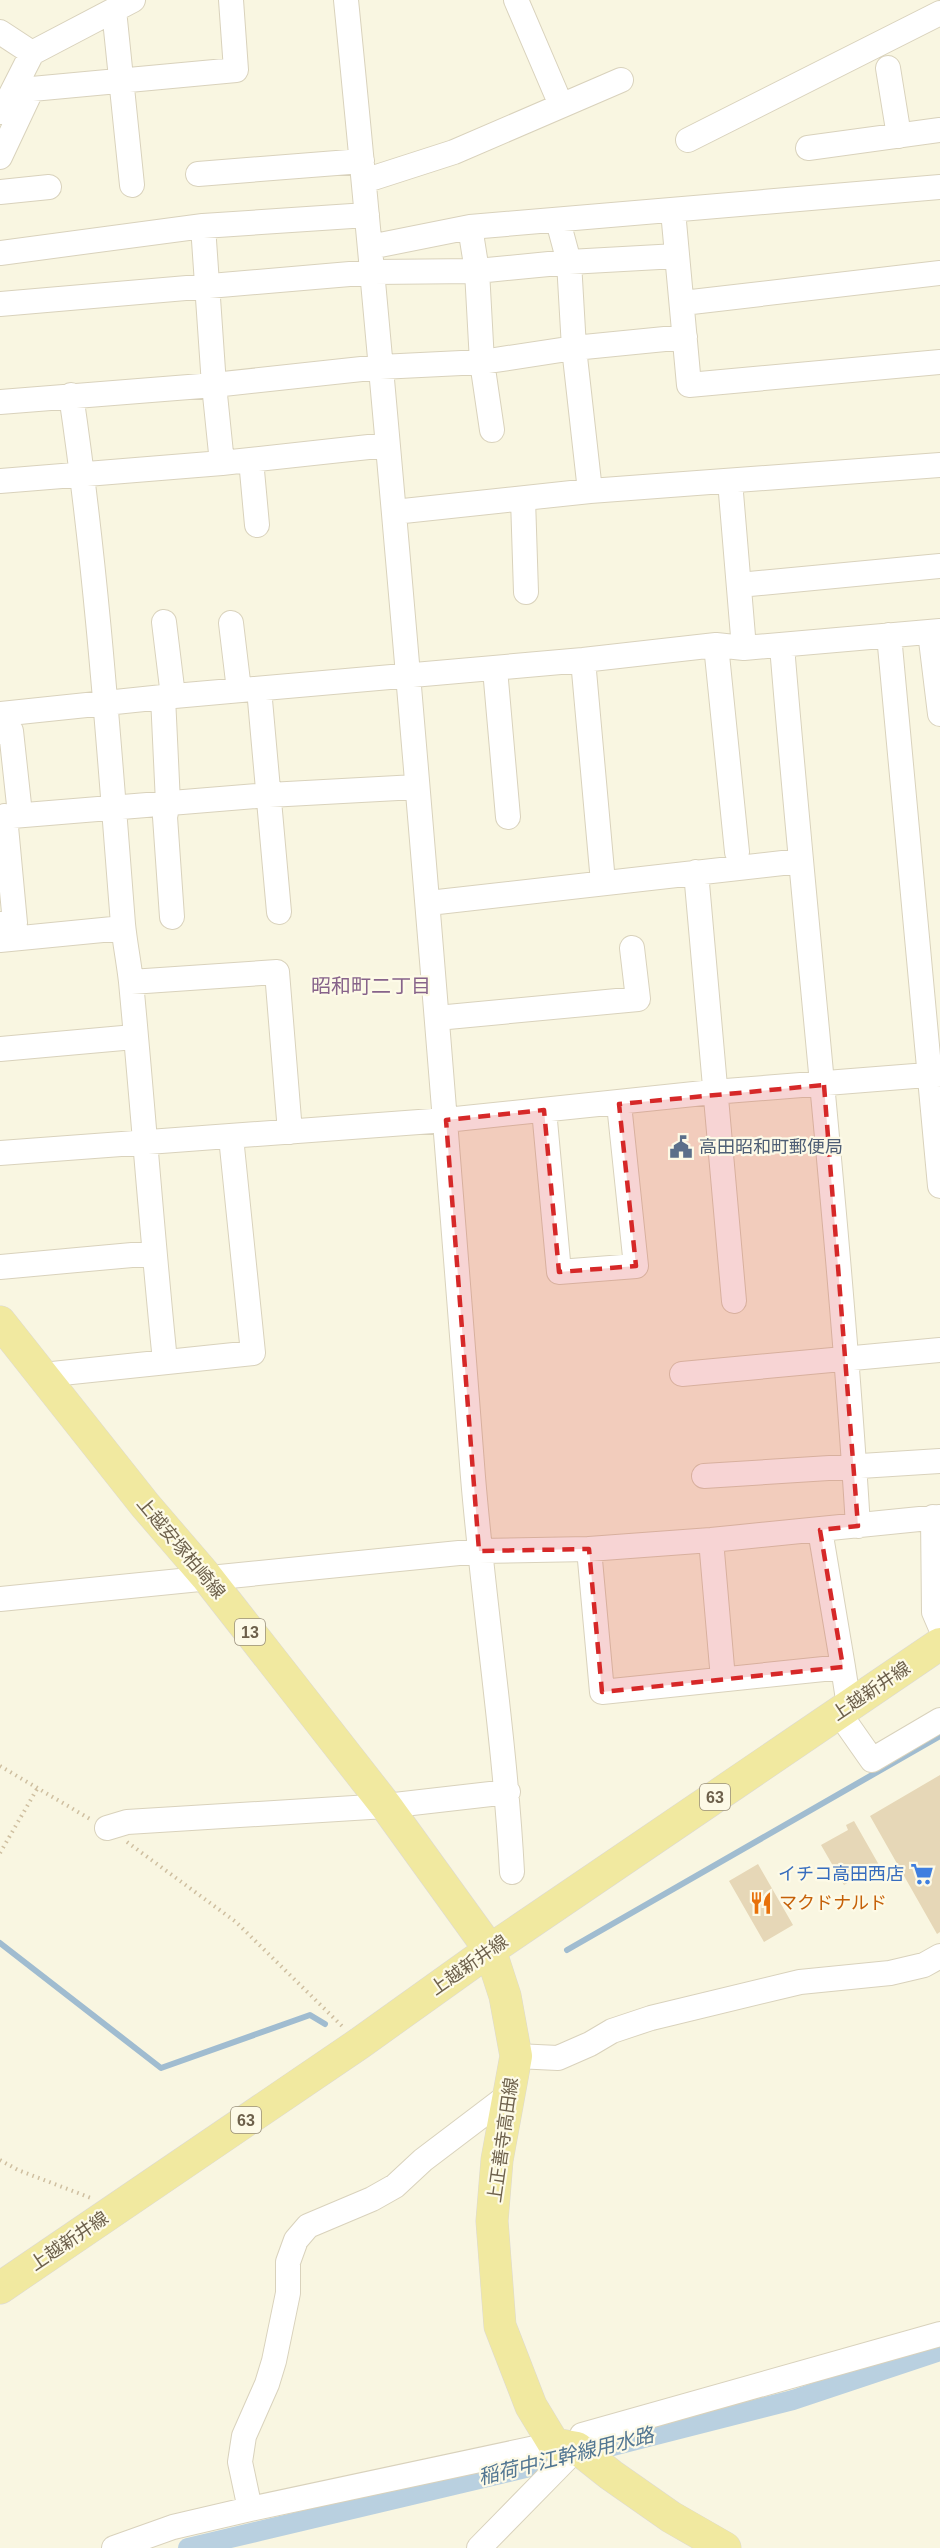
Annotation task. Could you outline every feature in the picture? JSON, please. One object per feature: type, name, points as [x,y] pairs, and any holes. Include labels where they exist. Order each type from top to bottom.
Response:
[{"type":"main road","name":"上越安塚柏崎線","points":[[0,1322],[145,1505],[206,1576],[386,1806],[490,1950]]},
{"type":"main road","name":"上越新井線","points":[[0,2288],[360,2043],[490,1950],[940,1644]]},
{"type":"main road","name":"上正善寺高田線","points":[[490,1950],[505,1996],[516,2056],[497,2160],[492,2221],[500,2326],[531,2406],[566,2446],[671,2517],[725,2548]]},
{"type":"street","points":[[0,157],[32,89],[236,70],[231,0]]},
{"type":"street","points":[[346,0],[374,272],[380,368],[416,787],[429,903],[479,1551],[508,1792],[513,1872]]},
{"type":"street","points":[[516,0],[561,105]]},
{"type":"street","points":[[0,112],[32,53],[123,5],[121,81],[132,185]]},
{"type":"street","points":[[687,140],[939,17]]},
{"type":"street","points":[[0,32],[32,53]]},
{"type":"street","points":[[888,68],[899,136]]},
{"type":"street","points":[[198,174],[363,171],[454,152],[621,80]]},
{"type":"street","points":[[808,148],[940,130]]},
{"type":"street","points":[[0,192],[49,187]]},
{"type":"street","points":[[370,247],[470,227],[940,187]]},
{"type":"street","points":[[673,211],[689,385],[940,362]]},
{"type":"street","points":[[0,253],[203,226],[367,215]]},
{"type":"street","points":[[558,221],[569,262],[574,348],[590,491]]},
{"type":"street","points":[[203,226],[222,463]]},
{"type":"street","points":[[470,227],[477,271],[482,362],[492,430]]},
{"type":"street","points":[[0,304],[374,272],[477,271],[569,262],[677,256]]},
{"type":"street","points":[[683,303],[940,273]]},
{"type":"street","points":[[0,402],[214,385],[380,368],[482,362],[574,348],[685,337]]},
{"type":"street","points":[[71,395],[83,475],[106,702],[123,928],[131,981],[134,1036],[165,1361]]},
{"type":"street","points":[[0,482],[222,463],[387,445]]},
{"type":"street","points":[[251,460],[257,525]]},
{"type":"street","points":[[394,512],[590,491],[940,465]]},
{"type":"street","points":[[730,481],[744,648]]},
{"type":"street","points":[[523,499],[526,592]]},
{"type":"street","points":[[739,585],[940,566]]},
{"type":"street","points":[[164,622],[168,696],[168,803],[165,817],[172,916]]},
{"type":"street","points":[[231,623],[249,690],[269,795],[279,912]]},
{"type":"street","points":[[0,714],[168,696],[495,669],[716,645],[744,648],[782,646],[935,632],[940,714]]},
{"type":"street","points":[[889,635],[935,1074],[940,1186]]},
{"type":"street","points":[[716,645],[737,852]]},
{"type":"street","points":[[782,646],[800,861],[824,1084],[848,1359],[858,1526]]},
{"type":"street","points":[[583,660],[603,882]]},
{"type":"street","points":[[495,669],[508,817]]},
{"type":"street","points":[[0,732],[11,731],[8,816],[15,923],[0,924]]},
{"type":"street","points":[[8,816],[269,795],[416,787]]},
{"type":"street","points":[[429,903],[800,861]]},
{"type":"street","points":[[696,872],[713,1092],[734,1301]]},
{"type":"street","points":[[0,940],[123,928]]},
{"type":"street","points":[[437,1018],[638,999],[633,948]]},
{"type":"street","points":[[131,981],[276,963],[290,1132]]},
{"type":"street","points":[[0,1049],[134,1036]]},
{"type":"street","points":[[0,1154],[446,1120],[619,1104],[713,1092],[935,1074]]},
{"type":"street","points":[[544,1110],[559,1272],[636,1266],[619,1104]]},
{"type":"street","points":[[43,1375],[253,1353],[231,1137]]},
{"type":"street","points":[[0,1267],[154,1253]]},
{"type":"street","points":[[682,1374],[940,1350]]},
{"type":"street","points":[[704,1476],[940,1461]]},
{"type":"street","points":[[0,1599],[206,1576],[479,1551],[589,1549],[711,1540],[937,1517],[934,1612],[940,1626]]},
{"type":"street","points":[[820,1530],[843,1667],[844,1709],[872,1760],[940,1720]]},
{"type":"street","points":[[711,1540],[723,1679]]},
{"type":"street","points":[[589,1549],[602,1692],[843,1667]]},
{"type":"street","points":[[107,1828],[127,1822],[386,1806],[508,1792]]},
{"type":"street","points":[[516,2056],[558,2058],[612,2031],[651,2018],[800,1982],[890,1973],[924,1965],[940,1956]]},
{"type":"street","points":[[250,2509],[240,2462],[244,2436],[267,2384],[274,2361],[288,2292],[288,2262],[296,2240],[308,2226],[372,2199],[395,2186],[423,2160],[510,2094]]},
{"type":"street","points":[[478,2548],[566,2446],[582,2435],[940,2334]]},
{"type":"street","points":[[114,2548],[173,2527],[250,2509],[566,2446]]},
{"type":"path","points":[[0,1766],[107,1828],[236,1922],[360,2043]]},
{"type":"path","points":[[0,1853],[37,1788]]},
{"type":"path","points":[[0,2160],[18,2170],[117,2208]]},
{"type":"highlighted area","points":[[824,1085],[858,1526],[820,1530],[843,1667],[602,1692],[589,1549],[479,1551],[446,1120],[544,1110],[559,1272],[636,1266],[619,1104]]},
{"type":"building","name":"イチコ高田西店","points":[[940,1775],[940,1932],[937,1934],[870,1816]]},
{"type":"building","points":[[854,1821],[879,1865],[844,1885],[821,1845],[848,1830],[846,1825]]},
{"type":"building","name":"マクドナルド","points":[[758,1864],[793,1925],[764,1942],[729,1881]]},
{"type":"waterway","points":[[567,1950],[940,1736]]},
{"type":"waterway","points":[[0,1943],[161,2068],[310,2015],[325,2024]]},
{"type":"waterway","name":"稲荷中江幹線用水路","points":[[188,2548],[534,2466],[793,2400],[940,2351]]},
{"type":"place","name":"高田昭和町郵便局","points":[[681,1147]]},
{"type":"place","name":"イチコ高田西店","points":[[922,1874]]},
{"type":"place","name":"マクドナルド","points":[[761,1903]]},
{"type":"district","name":"昭和町二丁目","points":[[371,986]]}]
